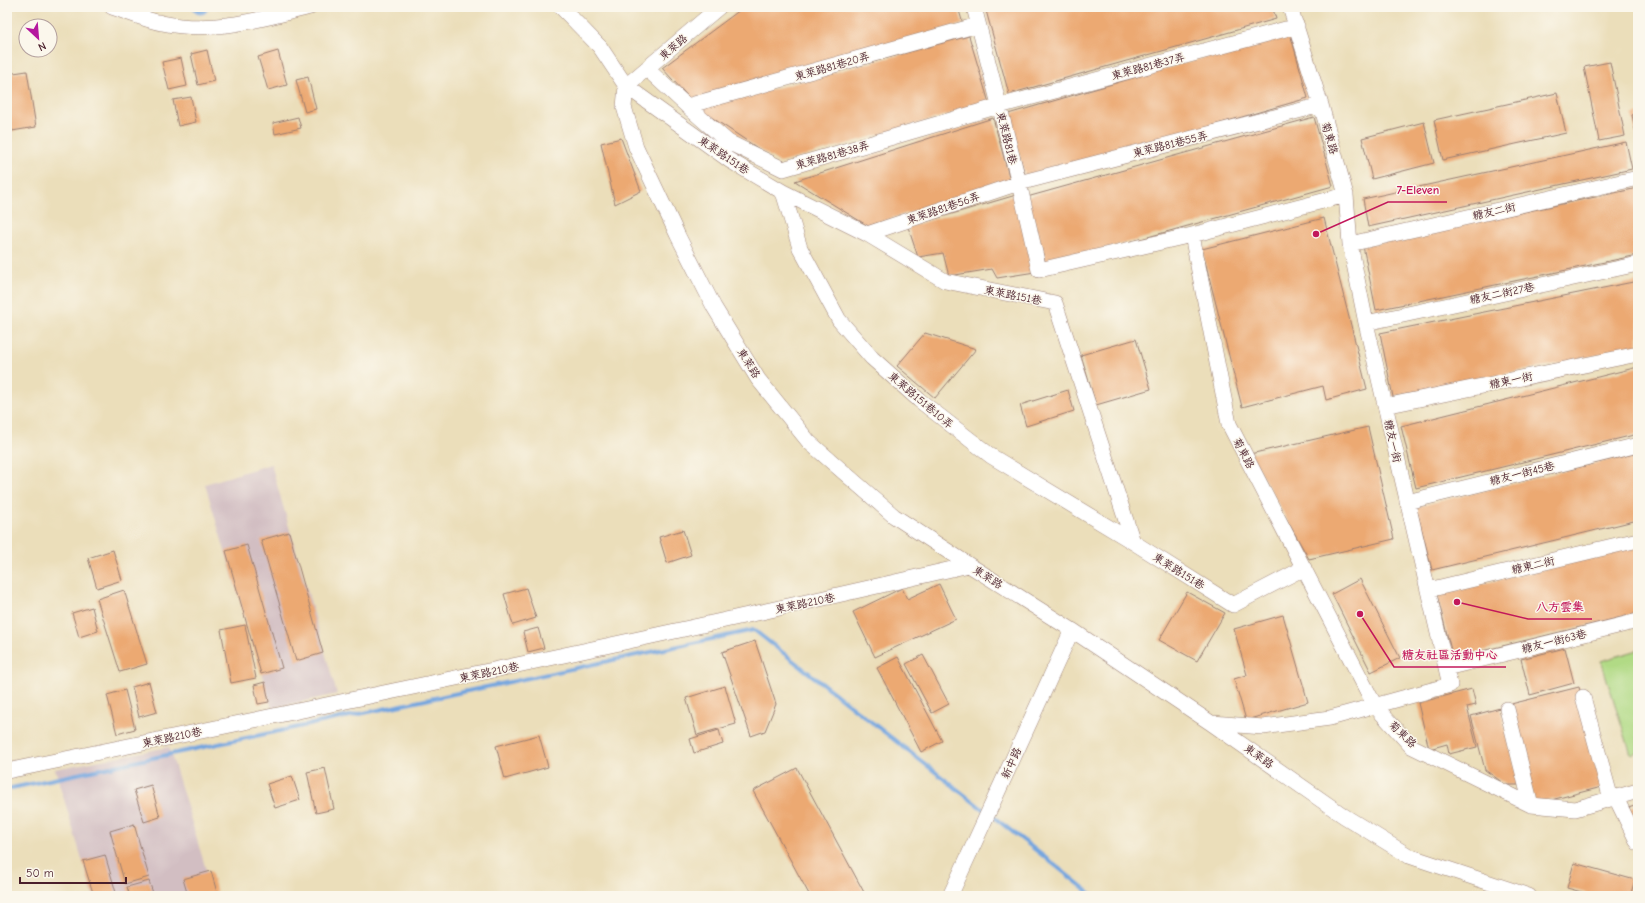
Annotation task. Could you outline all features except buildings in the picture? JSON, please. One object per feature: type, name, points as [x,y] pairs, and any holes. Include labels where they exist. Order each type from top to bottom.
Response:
[{"type":"street","points":[[112,7],[162,23],[200,27],[239,24],[310,7]]},
{"type":"street","points":[[561,7],[600,47],[626,86]]},
{"type":"street","name":"東萊路","points":[[719,7],[626,86],[624,107],[636,147],[678,236],[714,307],[758,379],[809,442],[894,516],[1072,630],[1211,723],[1344,816],[1409,856],[1529,896]]},
{"type":"street","name":"東萊路81巷","points":[[974,7],[1019,183],[1039,270],[1192,235]]},
{"type":"street","name":"菊東路","points":[[1290,7],[1321,105],[1346,195]]},
{"type":"street","name":"東萊路81巷20弄","points":[[686,106],[978,25]]},
{"type":"street","name":"東萊路81巷37弄","points":[[999,106],[1297,26]]},
{"type":"street","name":"東萊路81巷38弄","points":[[647,69],[686,106],[728,142],[783,169],[999,106]]},
{"type":"street","name":"東萊路151巷","points":[[626,86],[729,160],[783,192],[867,234],[945,281],[1055,303],[1133,542],[1233,605],[1304,568]]},
{"type":"street","name":"東萊路81巷55弄","points":[[1019,183],[1321,105]]},
{"type":"street","name":"糖友二街","points":[[1350,244],[1638,178]]},
{"type":"street","name":"東萊路81巷56弄","points":[[867,234],[1019,183]]},
{"type":"street","name":"東萊路151巷10弄","points":[[783,192],[800,248],[839,320],[872,358],[919,400],[991,456],[1133,542]]},
{"type":"street","points":[[1192,235],[1346,195]]},
{"type":"street","name":"糖友一街","points":[[1346,195],[1350,244],[1366,322],[1450,685],[1376,706]]},
{"type":"street","name":"菊東路","points":[[1192,235],[1229,424],[1376,706],[1411,746],[1531,805],[1575,809],[1638,792]]},
{"type":"street","name":"糖友二街27巷","points":[[1366,322],[1638,264]]},
{"type":"street","name":"糖東一街","points":[[1385,406],[1638,354]]},
{"type":"street","name":"糖友一街45巷","points":[[1407,502],[1638,445]]},
{"type":"street","name":"糖東二街","points":[[1428,590],[1638,540]]},
{"type":"street","name":"東萊路210巷","points":[[7,771],[526,664],[969,565]]},
{"type":"street","name":"糖友一街63巷","points":[[1446,668],[1638,620]]},
{"type":"street","name":"新中路","points":[[950,896],[1072,630]]},
{"type":"street","points":[[1584,698],[1613,798],[1638,843]]},
{"type":"street","points":[[1211,723],[1263,727],[1330,718],[1376,706]]},
{"type":"street","points":[[1507,709],[1531,805]]},
{"type":"shaded area","points":[[271,464],[337,694],[272,708],[205,484]]},
{"type":"shaded area","points":[[169,747],[214,896],[93,896],[55,769]]},
{"type":"green space","points":[[1638,650],[1638,752],[1631,754],[1601,661]]},
{"type":"waterway","points":[[7,789],[754,630],[985,811]]},
{"type":"waterway","points":[[991,815],[1094,896]]},
{"type":"place","name":"7-Eleven","points":[[1316,234]]},
{"type":"place","name":"八方雲集","points":[[1457,602]]},
{"type":"place","name":"糖友社區活動中心","points":[[1360,614]]}]
